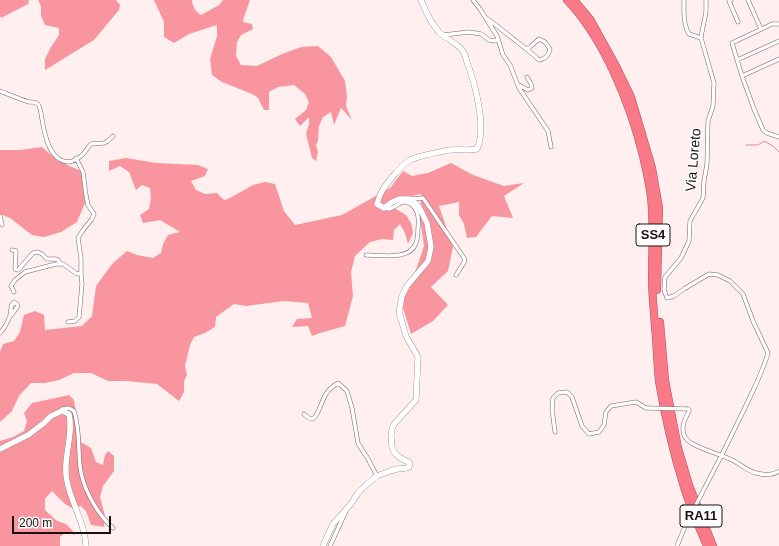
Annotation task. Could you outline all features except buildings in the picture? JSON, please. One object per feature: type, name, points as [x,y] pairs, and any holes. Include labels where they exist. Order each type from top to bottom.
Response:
[{"type":"highway","name":"SS4","points":[[567,0],[585,22],[612,68],[635,127],[648,178],[653,230],[652,280],[659,380],[668,430],[687,486]]},
{"type":"highway","name":"SS4","points":[[574,0],[590,19],[631,97],[652,168],[659,208],[657,284],[666,380],[678,448],[687,486]]},
{"type":"highway","name":"RA11","points":[[687,486],[707,546]]},
{"type":"highway","name":"RA11","points":[[687,486],[713,546]]},
{"type":"street","points":[[366,255],[389,256],[408,253],[413,249],[417,242],[418,219],[412,205],[407,202],[400,202],[389,209],[386,209],[378,204],[379,196],[384,188],[402,166],[410,160],[430,154],[449,150],[477,149],[480,144],[480,116],[471,72],[462,50],[439,32],[421,0]]},
{"type":"street","points":[[473,0],[497,36],[503,55],[510,65],[523,94],[532,105],[548,132],[551,147]]},
{"type":"street","points":[[684,0],[684,20],[686,30],[689,34],[702,38]]},
{"type":"street","name":"Via Loreto","points":[[677,546],[686,524],[750,398],[768,353],[743,294],[730,281],[718,275],[709,274],[684,288],[674,296],[667,298],[664,290],[665,277],[681,258],[690,242],[690,221],[703,198],[704,181],[708,164],[708,121],[713,106],[714,83],[702,38],[706,12],[706,0]]},
{"type":"street","points":[[731,0],[729,1],[738,22]]},
{"type":"street","points":[[748,0],[761,29]]},
{"type":"street","points":[[485,17],[539,60],[546,57],[550,49],[545,42],[539,39],[527,49]]},
{"type":"street","points":[[779,24],[772,24],[732,43],[742,76],[763,130],[779,137]]},
{"type":"street","points":[[442,35],[469,32],[481,34],[489,40],[495,41],[498,39]]},
{"type":"street","points":[[737,60],[779,41]]},
{"type":"street","points":[[742,76],[779,59]]},
{"type":"street","points":[[519,85],[528,90],[532,88],[527,77]]},
{"type":"street","points":[[0,91],[23,100],[35,102],[39,105],[44,130],[52,152],[59,159],[66,162],[81,156],[91,144],[104,143],[113,136]]},
{"type":"street","points":[[68,322],[75,321],[79,317],[82,284],[81,258],[78,238],[94,214],[88,205],[83,172],[76,158]]},
{"type":"street","points":[[384,208],[399,199],[423,198],[464,258],[465,261],[456,275]]},
{"type":"street","points":[[330,546],[350,505],[358,493],[378,476],[398,469],[407,468],[409,467],[410,463],[399,457],[394,452],[391,436],[394,424],[416,400],[418,357],[406,336],[399,312],[402,296],[407,286],[428,261],[431,247],[427,223],[419,207],[410,199]]},
{"type":"street","points":[[0,216],[2,225]]},
{"type":"street","points":[[12,250],[16,252],[15,269],[18,270],[33,253],[38,252],[47,259],[58,260],[61,264],[77,274],[81,272]]},
{"type":"street","points":[[14,292],[11,286],[15,280],[25,272],[61,264]]},
{"type":"street","points":[[0,333],[7,325],[8,318],[10,317]]},
{"type":"street","points":[[304,414],[309,418],[314,418],[325,395],[338,383],[341,385],[347,391],[352,408],[358,444],[368,457],[378,476]]},
{"type":"street","points":[[555,432],[552,409],[553,398],[558,393],[567,392],[572,398],[582,426],[589,434],[599,432],[604,425],[606,412],[611,406],[636,402],[646,408],[688,409],[689,411],[684,422],[683,430],[684,436],[687,440],[693,444],[734,461],[754,472],[772,475],[779,471]]},
{"type":"street","points":[[0,449],[28,435],[51,416],[62,411],[62,409],[69,408],[74,411],[77,424],[80,467],[84,485],[99,512],[112,528]]},
{"type":"street","points":[[62,411],[69,414],[71,422],[68,441],[66,481],[80,519],[86,539],[86,546]]},
{"type":"street","points":[[323,546],[332,524],[350,505]]},
{"type":"shaded area","points":[[0,0],[29,0],[28,4],[1,18]]},
{"type":"shaded area","points":[[38,0],[116,0],[120,5],[119,10],[94,40],[45,70],[45,59],[59,35],[59,28],[45,25],[41,16],[41,6]]},
{"type":"shaded area","points":[[154,0],[192,0],[195,9],[201,15],[219,5],[223,0],[250,0],[243,22],[252,24],[253,29],[241,35],[237,42],[236,56],[241,65],[257,66],[301,47],[318,46],[331,57],[345,81],[347,97],[346,106],[352,120],[341,108],[334,125],[331,112],[323,117],[319,126],[316,146],[318,152],[316,161],[312,158],[306,134],[309,124],[309,117],[300,126],[295,119],[306,110],[309,102],[305,94],[294,85],[278,87],[269,92],[269,110],[264,110],[258,98],[252,94],[222,82],[212,75],[210,59],[217,36],[217,25],[189,34],[174,43],[164,37],[164,22]]},
{"type":"shaded area","points":[[42,147],[58,161],[81,171],[85,203],[77,222],[61,232],[44,237],[32,235],[10,218],[0,214],[0,150],[20,150]]},
{"type":"shaded area","points":[[126,158],[156,163],[198,165],[208,169],[205,176],[191,181],[196,190],[205,194],[217,193],[224,200],[253,185],[265,182],[275,184],[284,211],[295,225],[342,215],[390,188],[403,171],[412,176],[428,173],[451,163],[473,175],[504,186],[524,183],[504,196],[513,218],[492,216],[476,237],[467,238],[464,224],[459,215],[459,202],[439,206],[453,247],[448,271],[431,287],[448,305],[433,321],[411,334],[403,308],[405,295],[424,246],[420,219],[421,194],[393,200],[396,209],[406,215],[411,223],[413,233],[408,244],[405,233],[400,224],[394,230],[393,240],[382,239],[370,242],[355,256],[351,272],[353,296],[345,326],[312,336],[308,326],[292,327],[297,319],[312,318],[308,303],[284,301],[246,306],[234,304],[216,317],[215,327],[194,337],[190,345],[185,366],[187,375],[184,381],[184,392],[179,401],[157,384],[108,381],[91,373],[74,373],[59,380],[45,383],[31,383],[19,396],[12,411],[0,422],[0,352],[3,344],[14,341],[20,332],[24,315],[35,311],[44,315],[45,330],[82,326],[92,316],[96,286],[112,264],[127,251],[137,255],[153,258],[161,253],[163,244],[168,235],[180,232],[160,220],[143,223],[140,215],[149,209],[151,198],[150,188],[142,185],[136,190],[129,172],[120,166],[109,171],[109,161]]},
{"type":"shaded area","points":[[69,395],[74,400],[81,442],[91,448],[96,462],[103,465],[105,455],[108,451],[114,456],[114,471],[103,486],[100,497],[105,516],[104,527],[91,525],[86,511],[81,506],[72,508],[65,504],[52,491],[45,499],[45,510],[57,521],[66,524],[75,535],[66,532],[60,537],[60,546],[0,546],[0,441],[13,437],[24,431],[27,421],[24,413],[32,403]]},
{"type":"waterway","points":[[746,145],[758,145],[764,141],[773,146],[779,152]]}]
